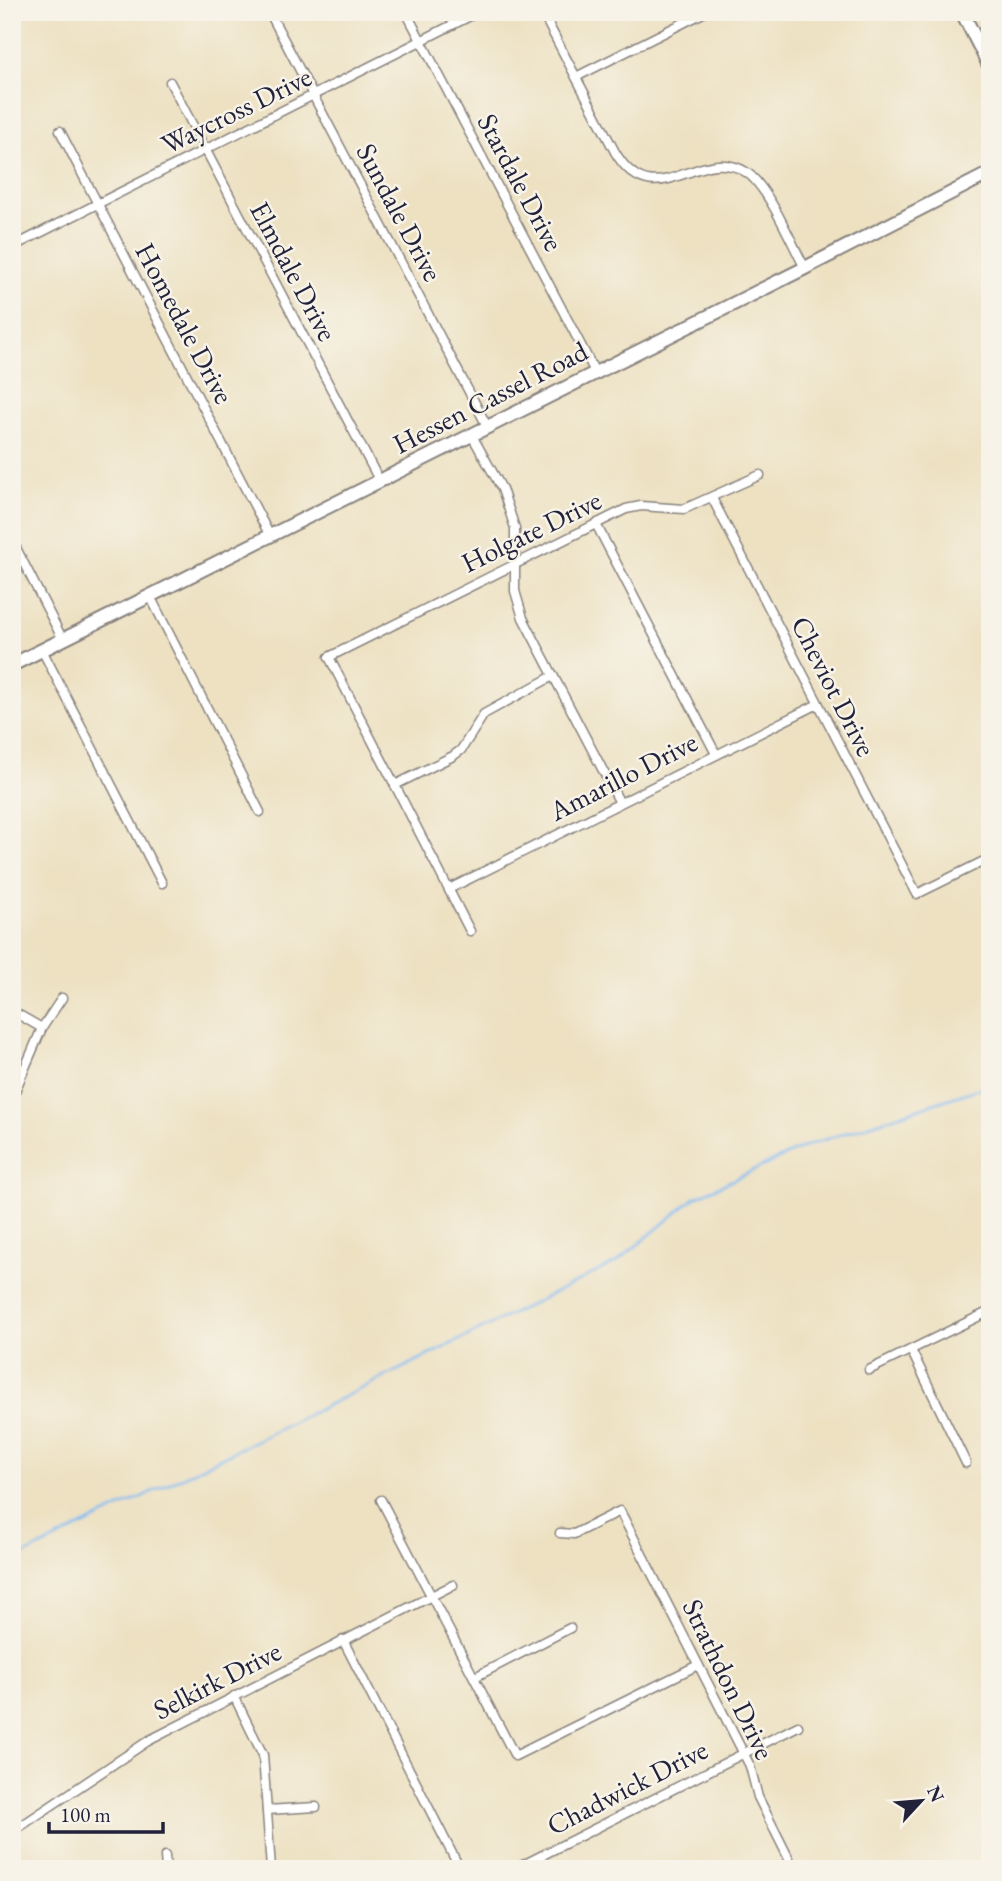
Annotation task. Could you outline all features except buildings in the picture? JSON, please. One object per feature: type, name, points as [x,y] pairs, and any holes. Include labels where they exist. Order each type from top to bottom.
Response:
[{"type":"main road","points":[[962,12],[990,67]]},
{"type":"main road","name":"Hessen Cassel Road","points":[[12,665],[990,173]]},
{"type":"street","name":"Stardale Drive","points":[[406,12],[595,372]]},
{"type":"street","name":"Waycross Drive","points":[[12,247],[478,12]]},
{"type":"street","points":[[542,12],[615,152],[631,171],[645,179],[661,181],[711,164],[741,169],[752,176],[763,191],[805,268]]},
{"type":"street","points":[[576,77],[705,12]]},
{"type":"street","name":"Sundale Drive","points":[[273,19],[487,426]]},
{"type":"street","name":"Elmdale Drive","points":[[170,82],[379,480]]},
{"type":"street","name":"Homedale Drive","points":[[60,131],[270,536]]},
{"type":"street","points":[[471,435],[502,489],[515,528],[515,591],[519,607],[620,803]]},
{"type":"street","name":"Holgate Drive","points":[[395,785],[329,657],[626,509],[641,506],[684,509],[760,475]]},
{"type":"street","name":"Cheviot Drive","points":[[712,498],[917,894],[990,858]]},
{"type":"street","points":[[596,524],[716,754]]},
{"type":"street","points":[[12,540],[63,640]]},
{"type":"street","points":[[150,596],[260,811]]},
{"type":"street","points":[[43,650],[162,883]]},
{"type":"street","points":[[470,931],[395,785],[453,756],[466,742],[484,714],[553,676]]},
{"type":"street","name":"Amarillo Drive","points":[[449,890],[818,704]]},
{"type":"street","points":[[12,1098],[42,1027],[62,999]]},
{"type":"street","points":[[12,1011],[42,1027]]},
{"type":"street","points":[[870,1370],[990,1311]]},
{"type":"street","points":[[911,1350],[966,1463]]},
{"type":"street","points":[[381,1500],[515,1756],[698,1665]]},
{"type":"street","name":"Strathdon Drive","points":[[560,1533],[574,1534],[620,1511],[744,1754],[752,1771],[758,1797],[793,1866]]},
{"type":"street","name":"Selkirk Drive","points":[[12,1832],[148,1741],[453,1585]]},
{"type":"street","points":[[475,1677],[569,1629]]},
{"type":"street","points":[[343,1640],[460,1869]]},
{"type":"street","points":[[234,1696],[263,1755],[271,1869]]},
{"type":"street","name":"Chadwick Drive","points":[[515,1869],[798,1726]]},
{"type":"street","points":[[267,1810],[316,1807]]},
{"type":"street","points":[[165,1856],[166,1869]]},
{"type":"street","points":[[783,1869],[793,1866]]},
{"type":"waterway","points":[[12,1561],[617,1262],[694,1198],[806,1146],[990,1085]]}]
